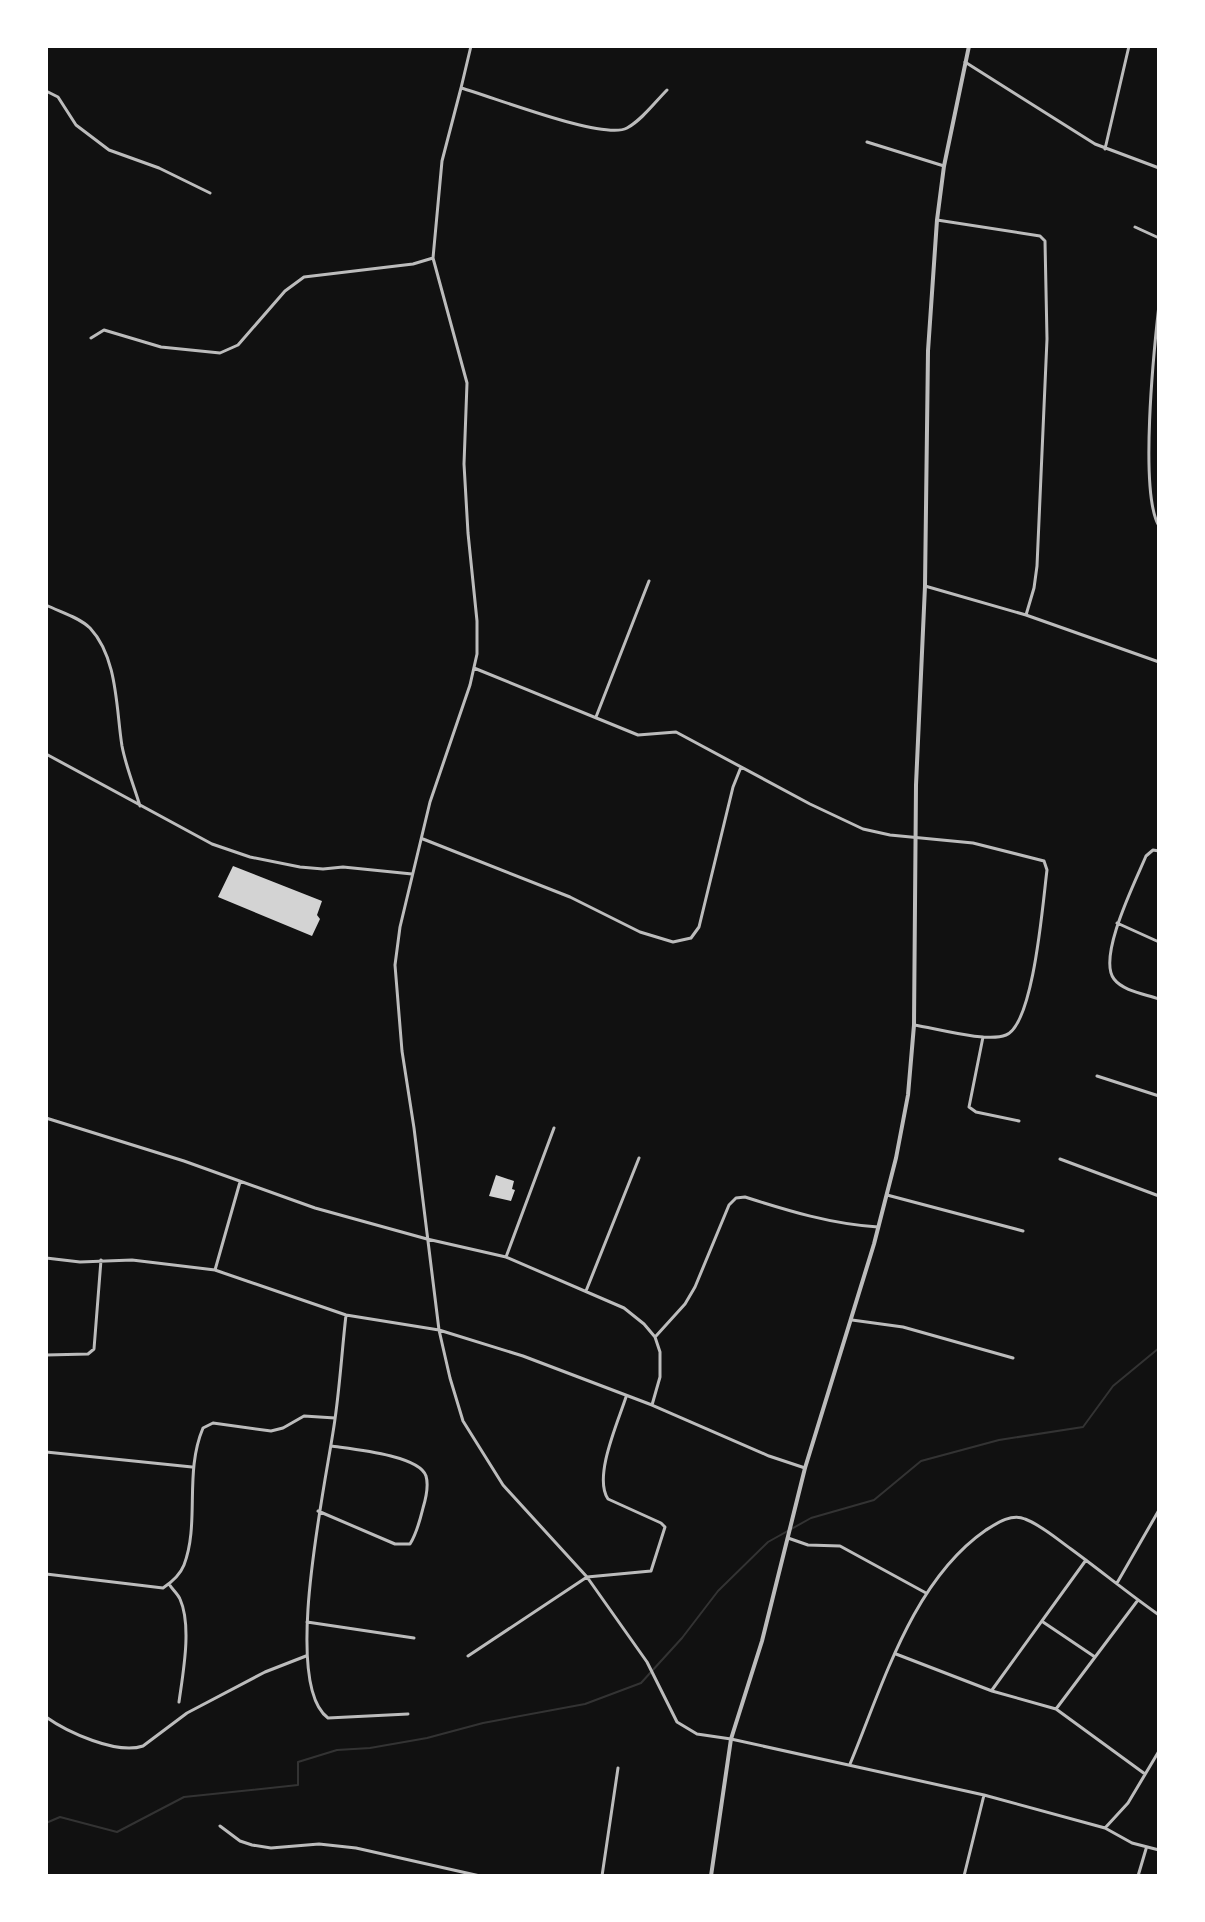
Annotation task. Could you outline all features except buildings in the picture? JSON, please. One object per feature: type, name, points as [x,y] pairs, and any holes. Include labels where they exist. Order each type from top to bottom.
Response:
[{"type":"street","points":[[471,46],[442,161],[433,258],[467,383],[464,464],[477,621],[474,668],[461,716],[430,802],[400,927],[396,977],[402,1051],[439,1330],[463,1421],[503,1485],[587,1577],[647,1662],[677,1722],[697,1734],[850,1764],[984,1795],[1105,1828],[1146,1848],[1159,1850]]},
{"type":"street","points":[[711,1876],[731,1739],[762,1641],[805,1468],[852,1320],[887,1195],[908,1095],[914,1025],[916,785],[925,586],[928,351],[944,166],[969,46]]},
{"type":"street","points":[[1105,149],[1129,46]]},
{"type":"street","points":[[965,62],[1105,149],[1159,168]]},
{"type":"street","points":[[461,88],[550,117],[612,132],[626,129],[667,90]]},
{"type":"street","points":[[46,91],[58,97],[76,125],[109,150],[159,168],[210,193]]},
{"type":"street","points":[[867,142],[944,166]]},
{"type":"street","points":[[937,220],[1040,236],[1045,241],[1047,339],[1037,566],[1026,615]]},
{"type":"street","points":[[1135,227],[1159,238]]},
{"type":"street","points":[[91,338],[104,330],[161,347],[220,353],[230,351],[285,291],[304,277],[413,264],[433,258]]},
{"type":"street","points":[[1159,305],[1152,374],[1150,481],[1154,518],[1159,526]]},
{"type":"street","points":[[1152,374],[1159,375]]},
{"type":"street","points":[[596,717],[649,581]]},
{"type":"street","points":[[925,586],[1026,615],[1159,662]]},
{"type":"street","points":[[46,605],[83,622],[100,644],[112,675],[122,745],[140,806]]},
{"type":"street","points":[[474,668],[638,735],[676,732],[863,829],[890,835],[973,843],[1044,861],[1047,870],[1029,998],[1017,1026],[1008,1034],[983,1036],[914,1025]]},
{"type":"street","points":[[1159,739],[1159,747]]},
{"type":"street","points":[[46,754],[212,844],[250,857],[300,867],[343,867],[413,874]]},
{"type":"street","points":[[423,839],[570,897],[640,932],[673,942],[691,938],[699,927],[733,787],[742,766]]},
{"type":"street","points":[[1159,851],[1153,850],[1146,856],[1117,923],[1109,967],[1115,980],[1126,988],[1159,999]]},
{"type":"street","points":[[1117,923],[1159,942]]},
{"type":"street","points":[[983,1036],[969,1107],[976,1112],[1019,1121]]},
{"type":"street","points":[[1097,1076],[1159,1096]]},
{"type":"street","points":[[46,1118],[184,1161],[315,1208],[506,1257],[624,1308],[655,1337],[660,1352],[660,1377],[652,1405]]},
{"type":"street","points":[[506,1257],[554,1128]]},
{"type":"street","points":[[586,1291],[639,1158]]},
{"type":"street","points":[[1060,1159],[1159,1196]]},
{"type":"street","points":[[215,1270],[240,1182]]},
{"type":"street","points":[[887,1195],[1023,1231]]},
{"type":"street","points":[[655,1337],[685,1304],[695,1287],[729,1205],[736,1198],[745,1197],[799,1215],[845,1225],[878,1227]]},
{"type":"street","points":[[46,1258],[80,1262],[168,1263],[215,1270],[346,1315],[439,1330],[523,1356],[805,1468]]},
{"type":"street","points":[[46,1355],[88,1354],[94,1349],[101,1260]]},
{"type":"street","points":[[346,1315],[335,1418],[318,1511],[307,1622],[307,1656],[317,1703],[328,1718],[408,1714]]},
{"type":"street","points":[[852,1320],[903,1327],[1013,1358]]},
{"type":"street","points":[[468,1656],[587,1577],[651,1571],[665,1527],[608,1499],[603,1491],[602,1474],[626,1396]]},
{"type":"street","points":[[46,1574],[163,1588],[184,1565],[189,1535],[192,1467],[203,1428],[213,1423],[271,1431],[304,1416],[335,1418]]},
{"type":"street","points":[[318,1511],[395,1544],[410,1544],[427,1493],[427,1478],[423,1470],[381,1453],[331,1446]]},
{"type":"street","points":[[46,1452],[192,1467]]},
{"type":"street","points":[[1117,1583],[1159,1510]]},
{"type":"street","points":[[850,1764],[896,1654],[926,1593],[953,1559],[995,1524],[1014,1517],[1024,1518],[1159,1615]]},
{"type":"street","points":[[788,1538],[808,1545],[840,1546],[926,1593]]},
{"type":"street","points":[[992,1691],[1086,1560]]},
{"type":"street","points":[[169,1584],[180,1600],[185,1619],[179,1702]]},
{"type":"street","points":[[1056,1709],[1138,1600]]},
{"type":"street","points":[[307,1622],[414,1638]]},
{"type":"street","points":[[1043,1622],[1095,1657]]},
{"type":"street","points":[[896,1654],[992,1691],[1056,1709],[1145,1774]]},
{"type":"street","points":[[46,1717],[61,1727],[85,1736],[135,1749],[187,1713],[265,1672],[307,1656]]},
{"type":"street","points":[[1105,1828],[1128,1803],[1159,1751]]},
{"type":"street","points":[[602,1876],[618,1768]]},
{"type":"street","points":[[964,1876],[984,1795]]},
{"type":"street","points":[[220,1826],[240,1841],[252,1845],[271,1848],[319,1844],[356,1848],[480,1876]]},
{"type":"street","points":[[1138,1876],[1146,1848]]},
{"type":"waterway","points":[[46,1823],[60,1817],[117,1832],[184,1797],[298,1785],[298,1762],[337,1750],[427,1738],[483,1723],[585,1704],[641,1683],[682,1638],[718,1591],[768,1542],[811,1518],[874,1500],[921,1461],[999,1440],[1083,1427],[1113,1386],[1159,1348]]}]
